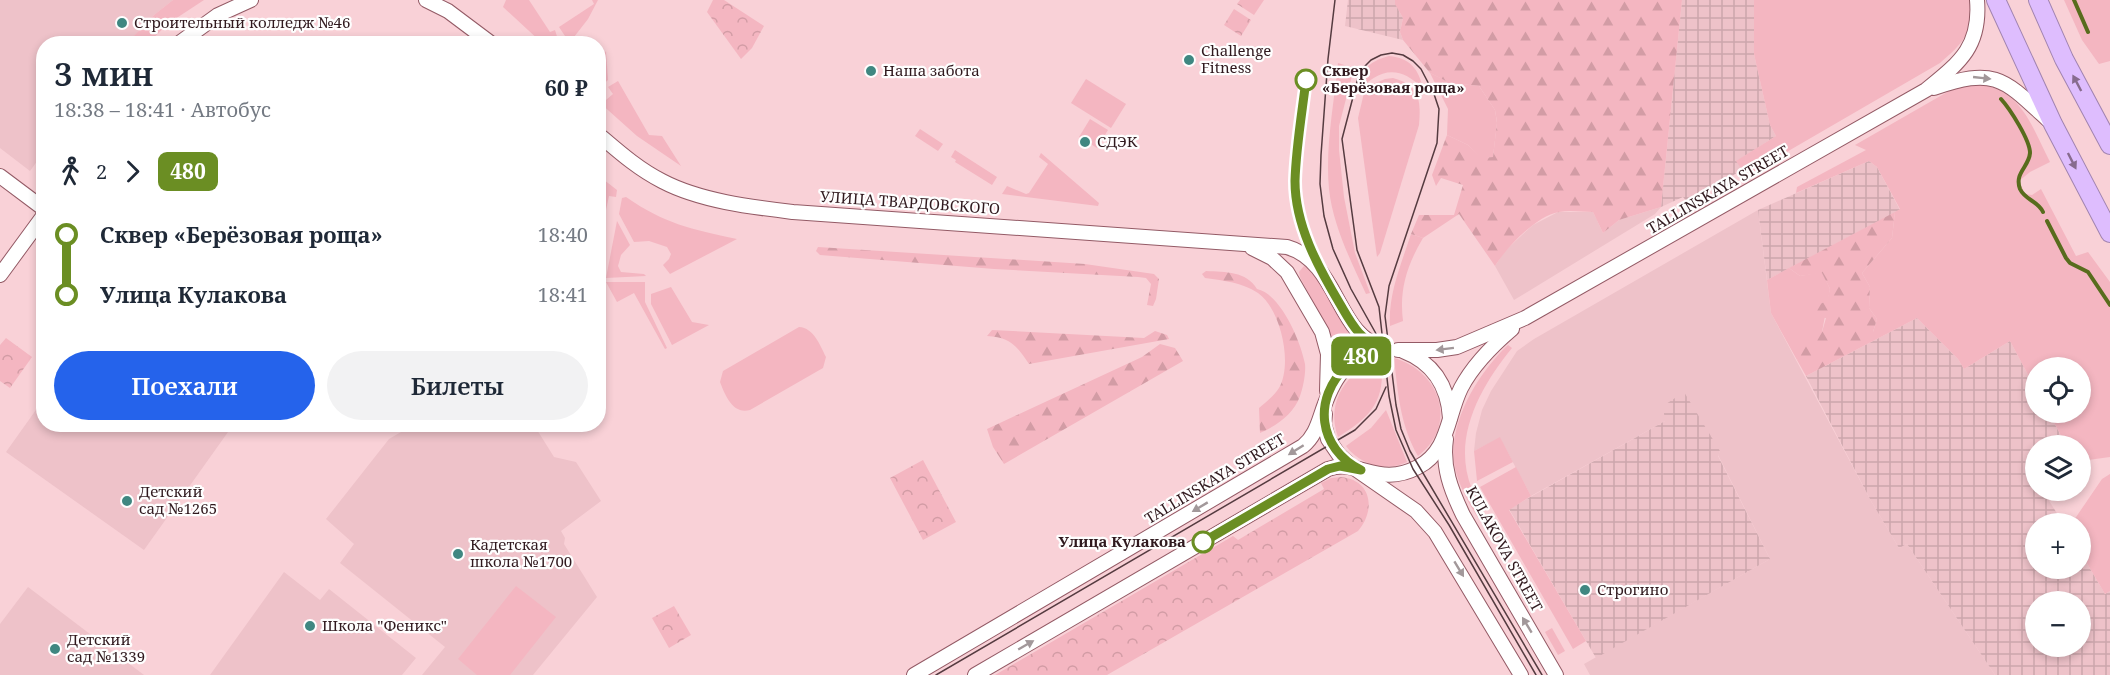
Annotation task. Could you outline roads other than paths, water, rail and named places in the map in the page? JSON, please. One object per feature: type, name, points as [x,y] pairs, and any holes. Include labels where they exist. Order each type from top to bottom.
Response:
[{"type":"highway","points":[[1996,0],[2053,124],[2110,233]]},
{"type":"highway","points":[[2038,0],[2064,59],[2110,145]]},
{"type":"main road","points":[[189,36],[218,15],[251,0]]},
{"type":"main road","points":[[426,0],[448,11],[481,36]]},
{"type":"main road","name":"TALLINSKAYA STREET","points":[[1398,350],[1437,350],[1458,347],[1525,318],[1926,90],[1952,69],[1968,50],[1976,31],[1977,0]]},
{"type":"main road","name":"TALLINSKAYA STREET","points":[[1926,90],[1960,79],[1989,78],[2018,91],[2053,124]]},
{"type":"main road","name":"УЛИЦА ТВАРДОВСКОГО","points":[[606,141],[631,161],[665,183],[743,205],[793,212],[1287,247],[1302,254],[1318,266],[1360,334],[1375,346],[1384,347]]},
{"type":"main road","points":[[0,176],[36,203]]},
{"type":"main road","points":[[0,275],[36,226]]},
{"type":"main road","name":"УЛИЦА ТВАРДОВСКОГО","points":[[1239,245],[1260,251],[1278,262],[1293,281],[1322,332],[1328,354],[1325,402]]},
{"type":"main road","name":"TALLINSKAYA STREET","points":[[975,675],[1322,472],[1340,466],[1392,476],[1418,467],[1436,452],[1446,433],[1460,391],[1477,363],[1525,318]]},
{"type":"main road","name":"TALLINSKAYA STREET","points":[[914,675],[1303,446],[1315,432],[1331,386],[1348,365],[1359,357],[1384,347],[1412,354],[1436,375],[1445,388],[1449,400],[1450,418]]},
{"type":"main road","name":"TALLINSKAYA STREET","points":[[1325,402],[1324,424],[1328,439],[1339,455],[1361,470]]},
{"type":"main road","name":"KULAKOVA STREET","points":[[1446,433],[1445,466],[1454,496],[1556,675]]},
{"type":"main road","points":[[1361,470],[1416,511],[1435,532],[1521,675]]},
{"type":"waterway","points":[[2074,0],[2088,32]]},
{"type":"waterway","points":[[2001,99],[2019,125],[2029,147],[2029,158],[2020,174],[2020,189],[2043,212]]},
{"type":"waterway","points":[[2047,221],[2066,258],[2070,263],[2088,272],[2110,305]]},
{"type":"tram line","points":[[1335,0],[1321,155],[1320,184],[1324,216],[1333,249],[1351,289],[1379,339]]},
{"type":"tram line","points":[[1536,675],[1449,525],[1413,469],[1396,430],[1389,396],[1379,307],[1357,250],[1342,139],[1358,78],[1363,68],[1371,60],[1381,55],[1392,53],[1403,55],[1413,61],[1421,69],[1439,109],[1437,143],[1389,286],[1385,316],[1401,429],[1410,451],[1542,675]]},
{"type":"tram line","points":[[936,675],[1355,430],[1376,409],[1386,387]]},
{"type":"place","name":"Строительный колледж №46","points":[[122,23]]},
{"type":"place","name":"Challenge Fitness","points":[[1189,60]]},
{"type":"place","name":"Наша забота","points":[[871,71]]},
{"type":"place","name":"Сквер «Берёзовая роща»","points":[[1306,80]]},
{"type":"place","name":"СДЭК","points":[[1085,142]]},
{"type":"place","name":"Детский сад №1265","points":[[127,501]]},
{"type":"place","name":"Улица Кулакова","points":[[1203,542]]},
{"type":"place","name":"Кадетская школа №1700","points":[[458,554]]},
{"type":"place","name":"Строгино","points":[[1585,590]]},
{"type":"place","name":"Школа \"Феникс\"","points":[[310,626]]},
{"type":"place","name":"Детский сад №1339","points":[[55,649]]}]
